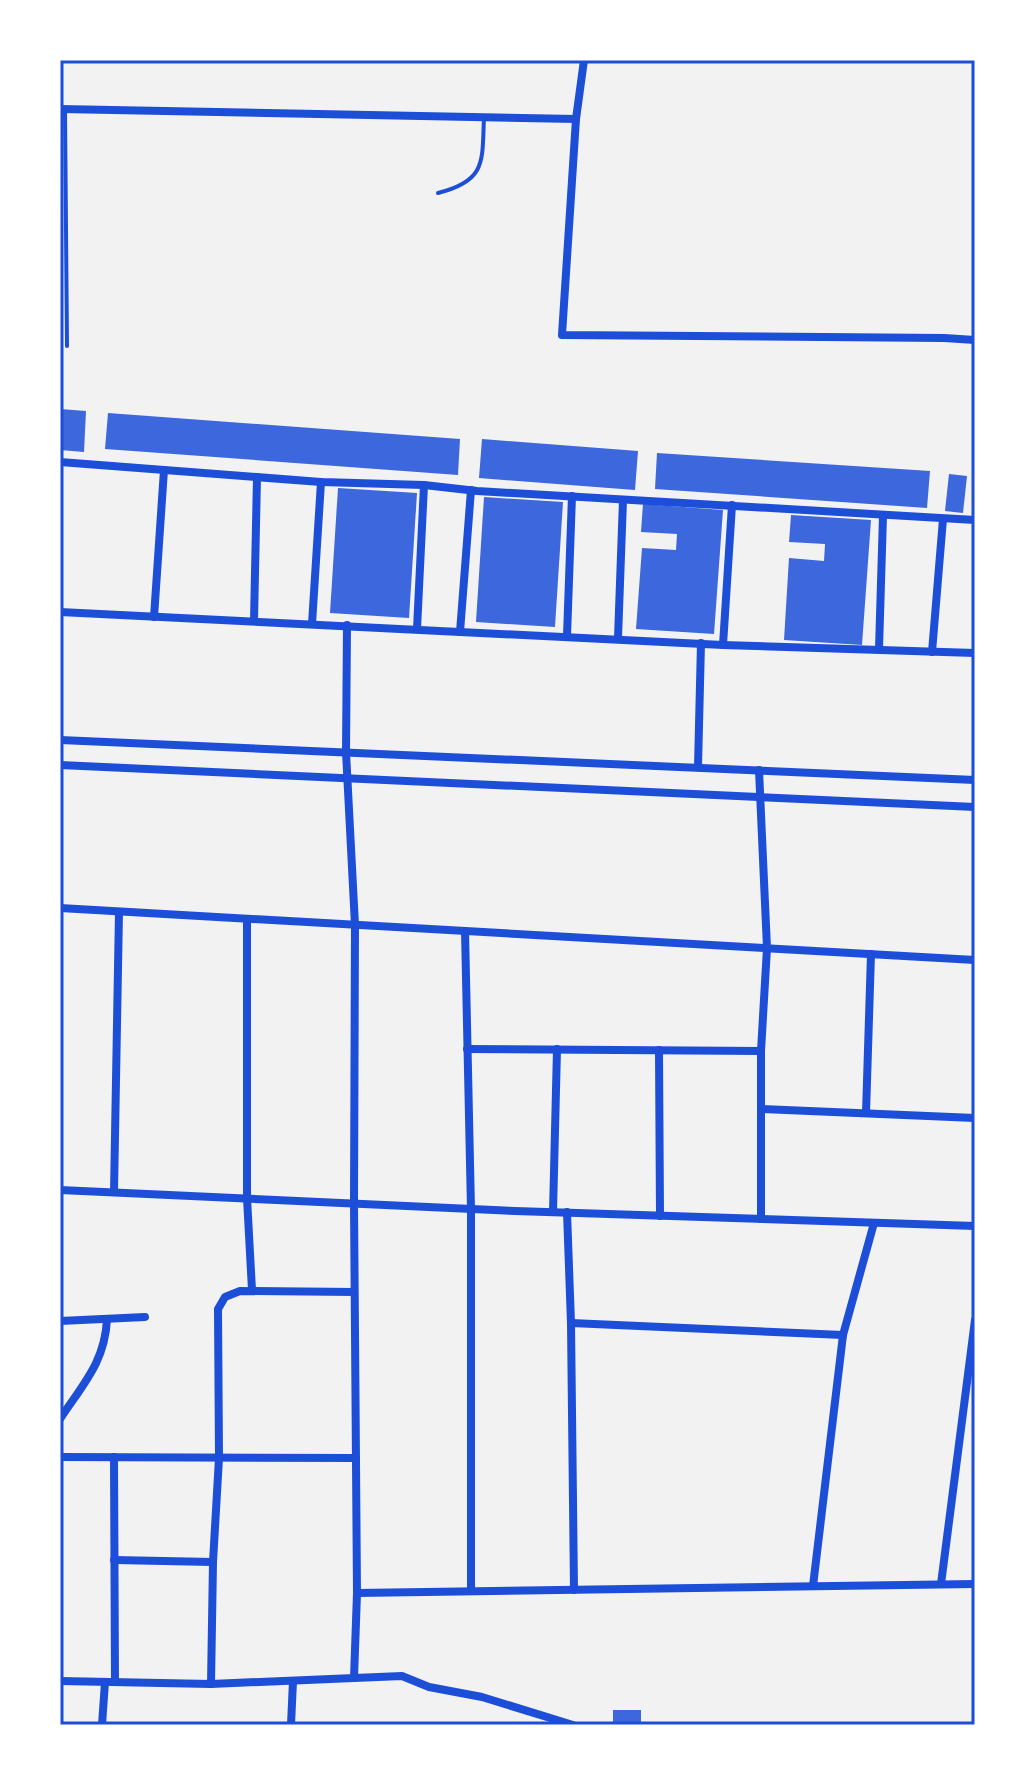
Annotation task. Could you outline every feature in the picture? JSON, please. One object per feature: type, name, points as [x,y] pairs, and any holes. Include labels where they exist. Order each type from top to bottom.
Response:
[{"type":"street","points":[[584,60],[576,119],[562,335],[975,340]]},
{"type":"street","points":[[63,110],[576,119]]},
{"type":"street","points":[[60,462],[321,482],[424,485],[975,520]]},
{"type":"street","points":[[154,617],[164,470]]},
{"type":"street","points":[[254,621],[257,477]]},
{"type":"street","points":[[312,624],[321,482]]},
{"type":"street","points":[[417,629],[424,485]]},
{"type":"street","points":[[460,632],[471,490]]},
{"type":"street","points":[[567,636],[572,496]]},
{"type":"street","points":[[618,638],[623,500]]},
{"type":"street","points":[[723,645],[732,505]]},
{"type":"street","points":[[879,649],[883,516]]},
{"type":"street","points":[[932,652],[943,519]]},
{"type":"street","points":[[60,612],[723,645],[975,653]]},
{"type":"street","points":[[347,625],[346,752],[355,925],[357,1593],[354,1678]]},
{"type":"street","points":[[698,767],[701,643]]},
{"type":"street","points":[[60,740],[975,780]]},
{"type":"street","points":[[60,765],[975,807]]},
{"type":"street","points":[[759,770],[767,948],[761,1051],[761,1219]]},
{"type":"street","points":[[60,908],[975,960]]},
{"type":"street","points":[[114,1192],[119,912]]},
{"type":"street","points":[[247,919],[247,1198],[252,1290]]},
{"type":"street","points":[[465,931],[471,1209],[471,1591]]},
{"type":"street","points":[[866,1113],[871,954]]},
{"type":"street","points":[[467,1049],[761,1051]]},
{"type":"street","points":[[553,1212],[557,1049]]},
{"type":"street","points":[[659,1050],[660,1216]]},
{"type":"street","points":[[761,1109],[975,1118]]},
{"type":"street","points":[[60,1190],[471,1209],[975,1226]]},
{"type":"street","points":[[567,1212],[574,1590]]},
{"type":"street","points":[[813,1586],[843,1335],[874,1223]]},
{"type":"street","points":[[211,1684],[219,1458],[218,1309],[225,1297],[252,1290],[354,1292]]},
{"type":"street","points":[[60,1321],[145,1317]]},
{"type":"street","points":[[60,1419],[101,1357],[107,1319]]},
{"type":"street","points":[[941,1584],[975,1320]]},
{"type":"street","points":[[571,1323],[843,1335]]},
{"type":"street","points":[[60,1457],[356,1458]]},
{"type":"street","points":[[102,1725],[110,1682],[114,1457]]},
{"type":"street","points":[[114,1560],[213,1562]]},
{"type":"street","points":[[357,1593],[975,1584]]},
{"type":"street","points":[[60,1681],[211,1684],[402,1676],[422,1685],[482,1697],[573,1725]]},
{"type":"street","points":[[291,1725],[293,1681]]},
{"type":"lane","points":[[63,110],[67,346]]},
{"type":"lane","points":[[438,193],[463,186],[477,172],[483,158],[484,117]]},
{"type":"building","points":[[60,409],[86,411],[84,452],[60,450]]},
{"type":"building","points":[[108,413],[460,439],[458,475],[105,449]]},
{"type":"building","points":[[482,439],[638,451],[635,490],[479,478]]},
{"type":"building","points":[[657,453],[930,471],[927,508],[655,489]]},
{"type":"building","points":[[949,474],[967,476],[963,513],[945,511]]},
{"type":"building","points":[[338,488],[417,493],[409,618],[330,613]]},
{"type":"building","points":[[484,497],[563,502],[555,627],[476,622]]},
{"type":"building","points":[[643,504],[723,510],[714,634],[636,629],[642,548],[676,550],[677,534],[641,532]]},
{"type":"building","points":[[791,515],[871,520],[862,645],[784,640],[789,558],[824,561],[825,544],[789,542]]},
{"type":"building","points":[[613,1710],[641,1710],[641,1725],[613,1725]]}]
